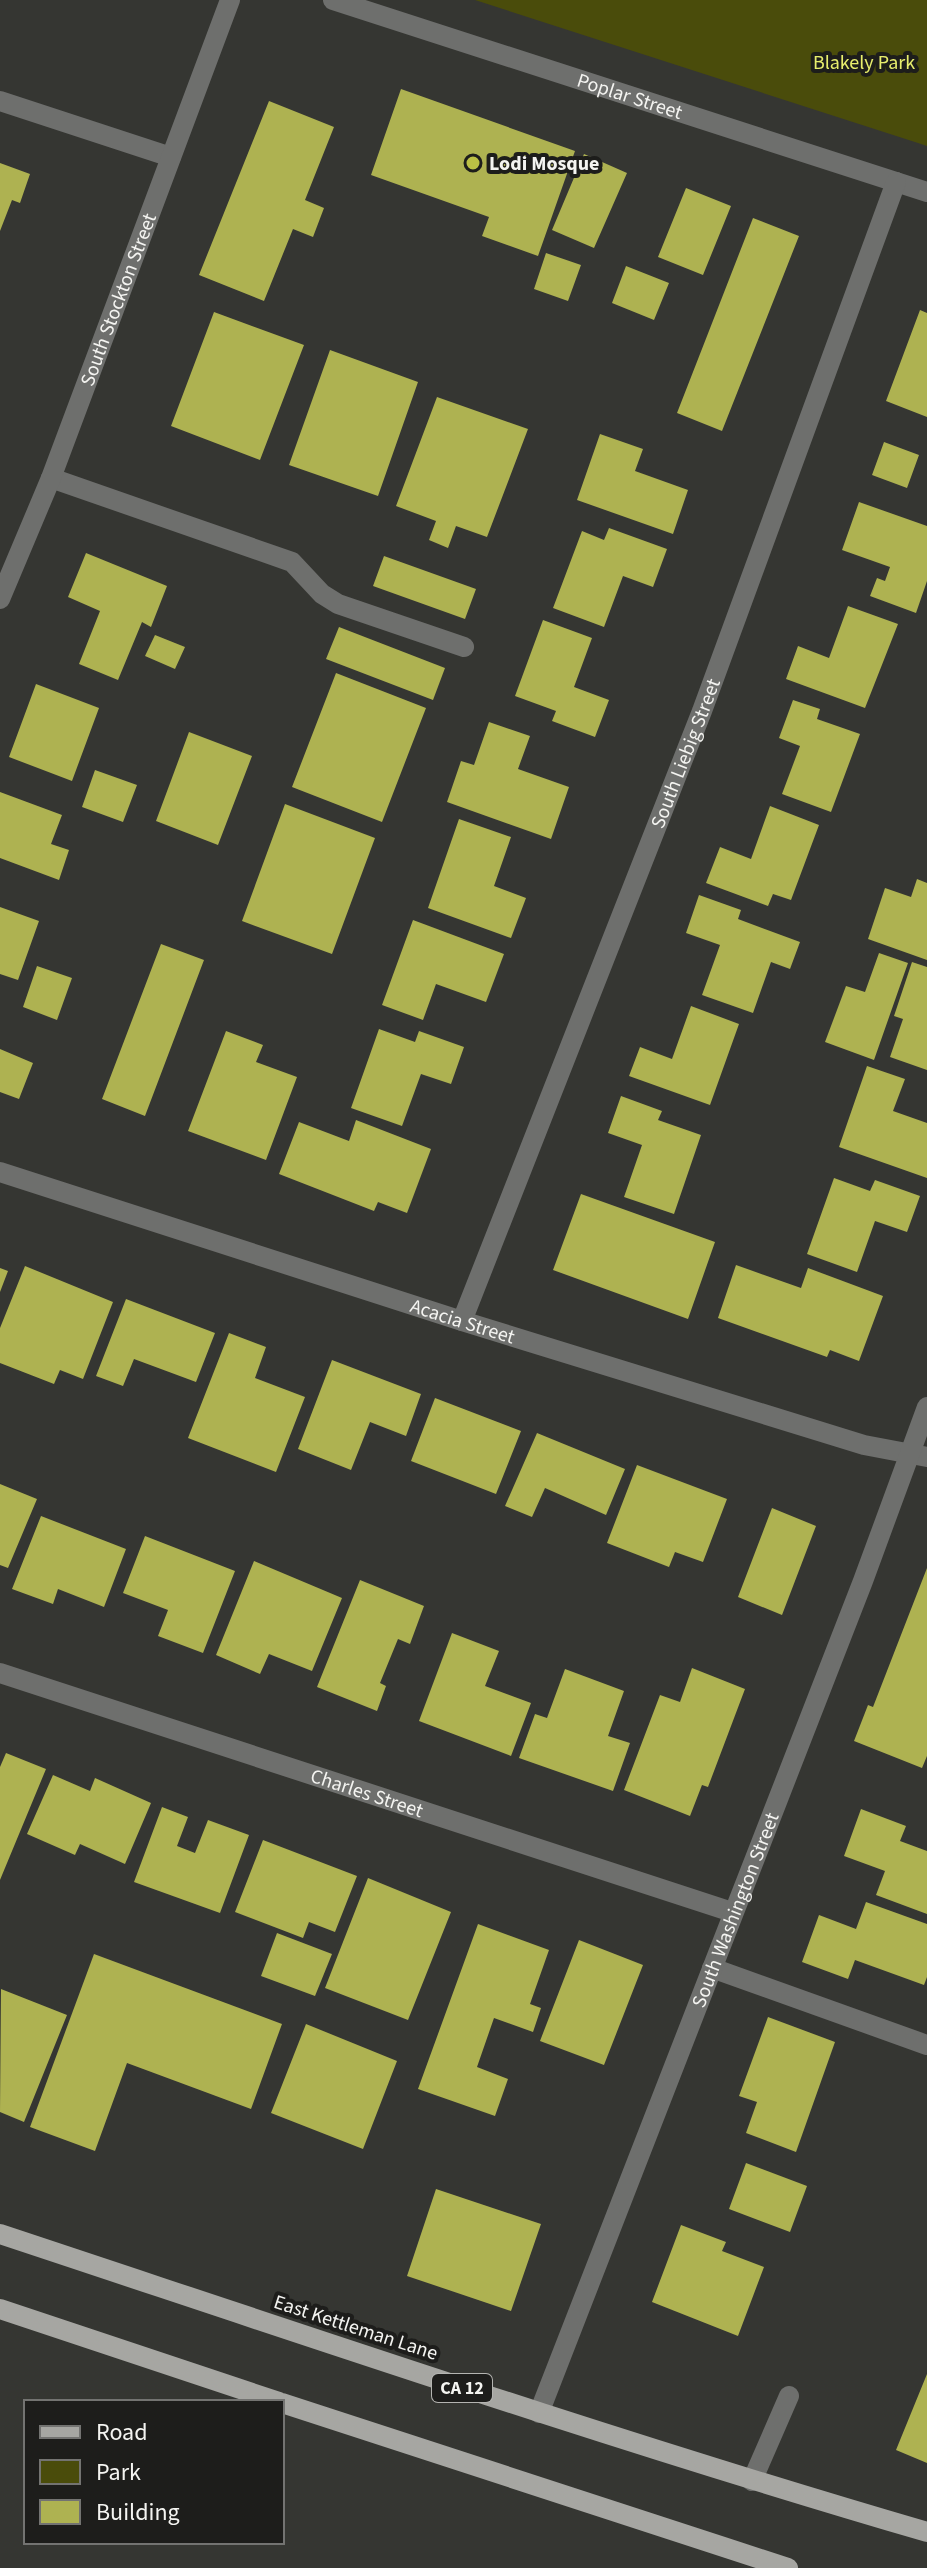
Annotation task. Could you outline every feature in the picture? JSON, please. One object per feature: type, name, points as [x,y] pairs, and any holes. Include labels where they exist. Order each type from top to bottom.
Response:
[{"type":"main road","name":"East Kettleman Lane","points":[[0,2234],[539,2413],[752,2481],[927,2532]]},
{"type":"main road","points":[[0,2309],[274,2400]]},
{"type":"main road","points":[[284,2403],[780,2567]]},
{"type":"street","name":"South Stockton Street","points":[[0,599],[51,478],[230,0]]},
{"type":"street","name":"Poplar Street","points":[[333,0],[927,192]]},
{"type":"street","points":[[0,101],[171,157]]},
{"type":"street","name":"South Liebig Street","points":[[462,1321],[702,711],[896,182]]},
{"type":"street","points":[[51,478],[292,562],[322,594],[338,604],[464,647]]},
{"type":"street","name":"Acacia Street","points":[[0,1172],[462,1321],[864,1445],[918,1456]]},
{"type":"street","name":"South Washington Street","points":[[539,2413],[863,1581],[918,1456],[927,1407]]},
{"type":"street","name":"Charles Street","points":[[0,1673],[732,1912]]},
{"type":"street","points":[[712,1968],[927,2045]]},
{"type":"street","points":[[752,2481],[789,2396]]},
{"type":"green space","name":"Blakely Park","points":[[475,0],[927,0],[927,146],[918,143]]},
{"type":"building","name":"Lodi Mosque","points":[[401,89],[575,151],[538,256],[482,236],[489,217],[371,175]]},
{"type":"building","points":[[269,101],[334,127],[305,200],[324,208],[313,237],[293,229],[264,301],[199,275]]},
{"type":"building","points":[[584,154],[627,173],[594,248],[552,230]]},
{"type":"building","points":[[0,163],[30,174],[20,203],[12,200],[0,231]]},
{"type":"building","points":[[686,188],[731,206],[703,275],[658,257]]},
{"type":"building","points":[[753,218],[799,236],[722,431],[677,413]]},
{"type":"building","points":[[546,253],[581,265],[568,301],[534,289]]},
{"type":"building","points":[[626,266],[669,283],[654,320],[612,303]]},
{"type":"building","points":[[920,310],[927,313],[927,417],[886,401]]},
{"type":"building","points":[[214,312],[304,345],[260,460],[171,426]]},
{"type":"building","points":[[330,350],[418,382],[378,496],[289,465]]},
{"type":"building","points":[[437,397],[528,429],[487,537],[456,526],[448,548],[429,540],[436,521],[396,506]]},
{"type":"building","points":[[600,434],[643,449],[635,471],[688,490],[673,534],[577,500]]},
{"type":"building","points":[[884,442],[919,455],[907,488],[872,475]]},
{"type":"building","points":[[859,502],[927,526],[927,581],[916,613],[870,596],[877,578],[885,581],[890,567],[842,550]]},
{"type":"building","points":[[609,528],[667,549],[653,587],[623,576],[604,627],[553,608],[582,531],[604,540]]},
{"type":"building","points":[[86,553],[167,586],[151,627],[142,622],[118,680],[79,664],[100,611],[68,597]]},
{"type":"building","points":[[384,556],[476,589],[465,619],[373,586]]},
{"type":"building","points":[[848,606],[898,624],[865,708],[786,679],[798,646],[829,658]]},
{"type":"building","points":[[543,620],[592,638],[574,687],[609,700],[595,737],[552,721],[556,711],[515,696]]},
{"type":"building","points":[[339,627],[445,668],[433,700],[326,659]]},
{"type":"building","points":[[155,635],[185,647],[175,669],[145,656]]},
{"type":"building","points":[[336,673],[426,708],[382,822],[292,787]]},
{"type":"building","points":[[36,684],[99,708],[72,781],[9,757]]},
{"type":"building","points":[[793,700],[820,709],[817,719],[860,734],[831,812],[782,794],[800,746],[779,738]]},
{"type":"building","points":[[489,722],[530,736],[518,769],[569,787],[551,839],[447,802],[461,761],[474,765]]},
{"type":"building","points":[[189,732],[252,756],[218,845],[156,821]]},
{"type":"building","points":[[95,770],[137,785],[123,822],[82,807]]},
{"type":"building","points":[[0,792],[62,815],[51,844],[69,850],[59,880],[0,858]]},
{"type":"building","points":[[285,804],[375,838],[332,954],[242,921]]},
{"type":"building","points":[[770,806],[819,825],[791,900],[773,894],[768,906],[706,883],[720,847],[751,859]]},
{"type":"building","points":[[459,819],[511,837],[494,886],[526,898],[511,938],[428,908]]},
{"type":"building","points":[[917,879],[927,883],[927,960],[868,939],[885,888],[911,897]]},
{"type":"building","points":[[699,895],[741,910],[738,919],[800,942],[790,969],[771,962],[753,1013],[702,995],[720,945],[686,933]]},
{"type":"building","points":[[0,907],[39,921],[18,980],[0,974]]},
{"type":"building","points":[[413,920],[504,954],[486,1002],[436,984],[423,1020],[382,1005]]},
{"type":"building","points":[[161,944],[204,960],[145,1116],[102,1099]]},
{"type":"building","points":[[879,953],[908,963],[874,1060],[825,1042],[846,986],[865,992]]},
{"type":"building","points":[[912,962],[927,967],[927,1070],[890,1057],[903,1019],[894,1016]]},
{"type":"building","points":[[37,966],[72,978],[57,1020],[23,1007]]},
{"type":"building","points":[[691,1006],[739,1024],[710,1105],[629,1076],[640,1047],[672,1059]]},
{"type":"building","points":[[379,1029],[415,1042],[419,1031],[464,1047],[451,1084],[421,1074],[402,1126],[351,1108]]},
{"type":"building","points":[[226,1031],[263,1045],[256,1062],[297,1077],[266,1160],[188,1131]]},
{"type":"building","points":[[0,1049],[33,1063],[19,1099],[0,1092]]},
{"type":"building","points":[[867,1066],[905,1079],[893,1111],[927,1123],[927,1178],[839,1147]]},
{"type":"building","points":[[621,1096],[662,1111],[658,1120],[701,1135],[674,1214],[624,1197],[642,1145],[608,1133]]},
{"type":"building","points":[[356,1120],[431,1149],[407,1213],[378,1202],[374,1211],[279,1174],[299,1122],[349,1141]]},
{"type":"building","points":[[834,1178],[870,1191],[875,1180],[920,1196],[907,1232],[875,1221],[857,1272],[807,1254]]},
{"type":"building","points":[[581,1194],[715,1242],[688,1319],[553,1270]]},
{"type":"building","points":[[736,1265],[801,1288],[808,1268],[883,1296],[859,1361],[830,1350],[827,1357],[718,1318]]},
{"type":"building","points":[[25,1266],[113,1302],[83,1379],[60,1370],[54,1384],[0,1363],[0,1328]]},
{"type":"building","points":[[0,1268],[8,1271],[0,1292]]},
{"type":"building","points":[[126,1299],[215,1333],[196,1382],[134,1359],[123,1386],[96,1376]]},
{"type":"building","points":[[229,1333],[266,1347],[255,1378],[305,1397],[276,1472],[188,1438]]},
{"type":"building","points":[[332,1360],[421,1394],[406,1436],[370,1422],[351,1470],[298,1449]]},
{"type":"building","points":[[435,1398],[521,1431],[496,1494],[411,1461]]},
{"type":"building","points":[[537,1433],[625,1469],[606,1515],[545,1488],[532,1517],[505,1506]]},
{"type":"building","points":[[637,1465],[727,1499],[703,1562],[675,1552],[669,1567],[607,1543]]},
{"type":"building","points":[[0,1484],[37,1499],[8,1568],[0,1565]]},
{"type":"building","points":[[772,1508],[816,1526],[782,1615],[738,1597]]},
{"type":"building","points":[[41,1516],[126,1549],[104,1607],[58,1589],[53,1604],[12,1589]]},
{"type":"building","points":[[145,1536],[235,1571],[203,1653],[158,1636],[168,1610],[123,1593]]},
{"type":"building","points":[[254,1561],[342,1598],[312,1671],[269,1654],[260,1674],[216,1655]]},
{"type":"building","points":[[927,1568],[927,1756],[922,1768],[854,1741],[868,1705],[873,1707]]},
{"type":"building","points":[[360,1580],[424,1606],[410,1644],[398,1639],[380,1683],[386,1686],[377,1711],[317,1687]]},
{"type":"building","points":[[452,1633],[499,1651],[485,1686],[531,1703],[511,1756],[419,1721]]},
{"type":"building","points":[[692,1668],[745,1689],[708,1787],[702,1785],[690,1816],[624,1790],[660,1695],[680,1702]]},
{"type":"building","points":[[565,1669],[624,1691],[608,1736],[630,1743],[613,1791],[519,1758],[535,1714],[547,1718]]},
{"type":"building","points":[[6,1753],[46,1769],[0,1880],[0,1767]]},
{"type":"building","points":[[53,1775],[90,1791],[95,1778],[151,1803],[125,1864],[80,1844],[75,1855],[27,1834]]},
{"type":"building","points":[[162,1807],[188,1817],[177,1846],[195,1853],[208,1820],[249,1835],[220,1913],[134,1882]]},
{"type":"building","points":[[861,1809],[906,1826],[900,1841],[927,1851],[927,1914],[876,1895],[885,1871],[844,1856]]},
{"type":"building","points":[[263,1840],[357,1876],[335,1932],[309,1922],[303,1938],[235,1912]]},
{"type":"building","points":[[368,1878],[451,1912],[408,2020],[325,1988]]},
{"type":"building","points":[[866,1902],[927,1924],[927,1977],[924,1985],[855,1960],[848,1979],[802,1962],[819,1915],[856,1929]]},
{"type":"building","points":[[478,1924],[549,1950],[530,2004],[541,2008],[533,2032],[494,2018],[477,2067],[508,2079],[495,2116],[418,2089]]},
{"type":"building","points":[[277,1933],[332,1954],[315,1996],[261,1976]]},
{"type":"building","points":[[579,1940],[643,1965],[604,2065],[540,2041]]},
{"type":"building","points":[[94,1954],[282,2024],[251,2109],[127,2063],[95,2151],[30,2127]]},
{"type":"building","points":[[1,1989],[67,2015],[24,2122],[0,2112]]},
{"type":"building","points":[[768,2017],[835,2042],[796,2152],[746,2133],[757,2102],[739,2096]]},
{"type":"building","points":[[306,2024],[397,2061],[363,2149],[271,2113]]},
{"type":"building","points":[[746,2163],[807,2186],[790,2232],[729,2209]]},
{"type":"building","points":[[436,2189],[541,2224],[511,2311],[407,2276]]},
{"type":"building","points":[[681,2225],[726,2242],[722,2251],[764,2267],[738,2336],[652,2302]]},
{"type":"building","points":[[927,2374],[927,2463],[896,2450]]},
{"type":"place","name":"Lodi Mosque","points":[[473,163]]}]
